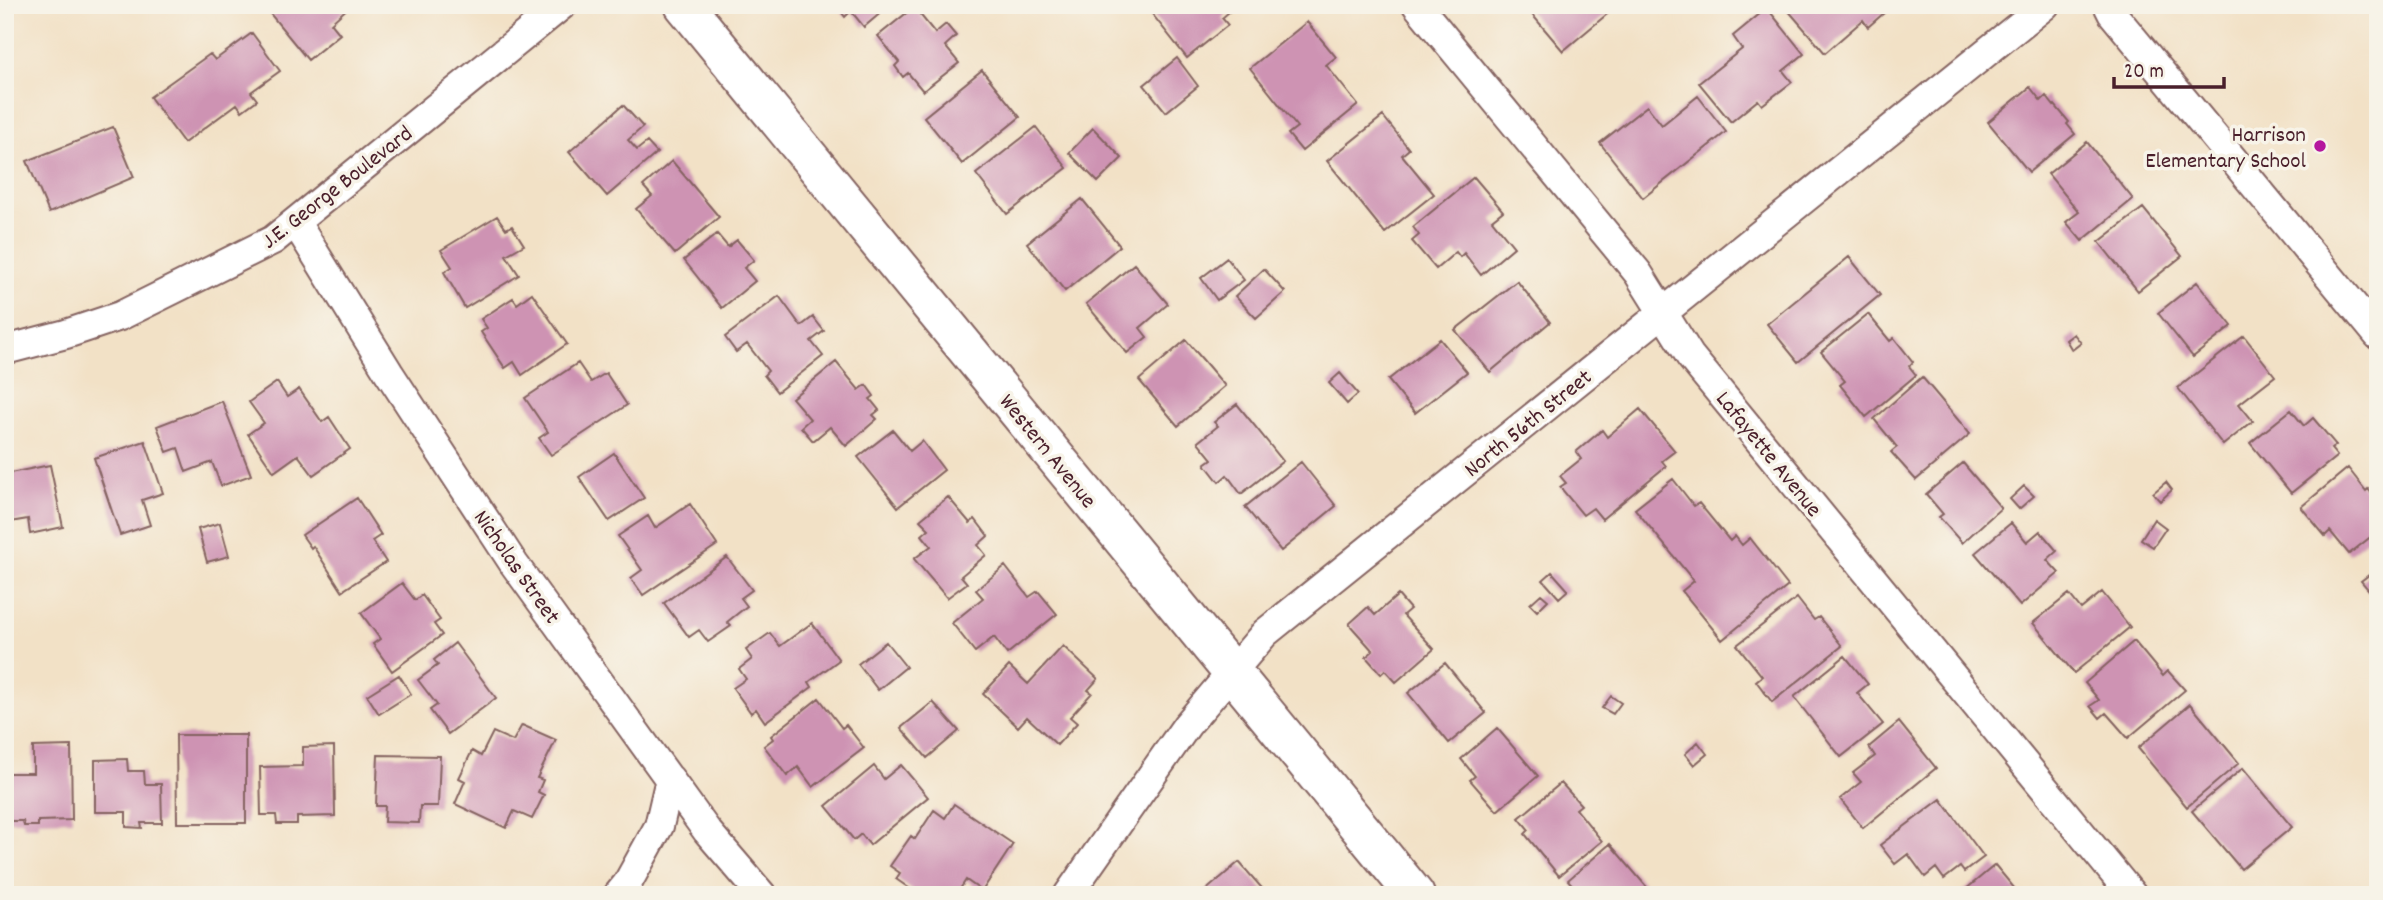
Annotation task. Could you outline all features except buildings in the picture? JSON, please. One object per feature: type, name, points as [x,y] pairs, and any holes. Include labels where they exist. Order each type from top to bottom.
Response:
[{"type":"street","name":"J.E. George Boulevard","points":[[5,350],[120,316],[273,240],[562,5]]},
{"type":"street","name":"Western Avenue","points":[[684,5],[1415,895]]},
{"type":"street","name":"Lafayette Avenue","points":[[1417,5],[1638,273],[1698,367],[2132,895]]},
{"type":"street","name":"North 56th Street","points":[[1068,895],[1187,724],[1265,633],[2045,5]]},
{"type":"street","points":[[2108,5],[2378,335]]},
{"type":"street","name":"Nicholas Street","points":[[296,223],[389,373],[514,564],[707,831],[762,895]]},
{"type":"street","points":[[618,895],[659,827],[670,779]]},
{"type":"place","name":"Harrison Elementary School","points":[[2320,146]]}]
